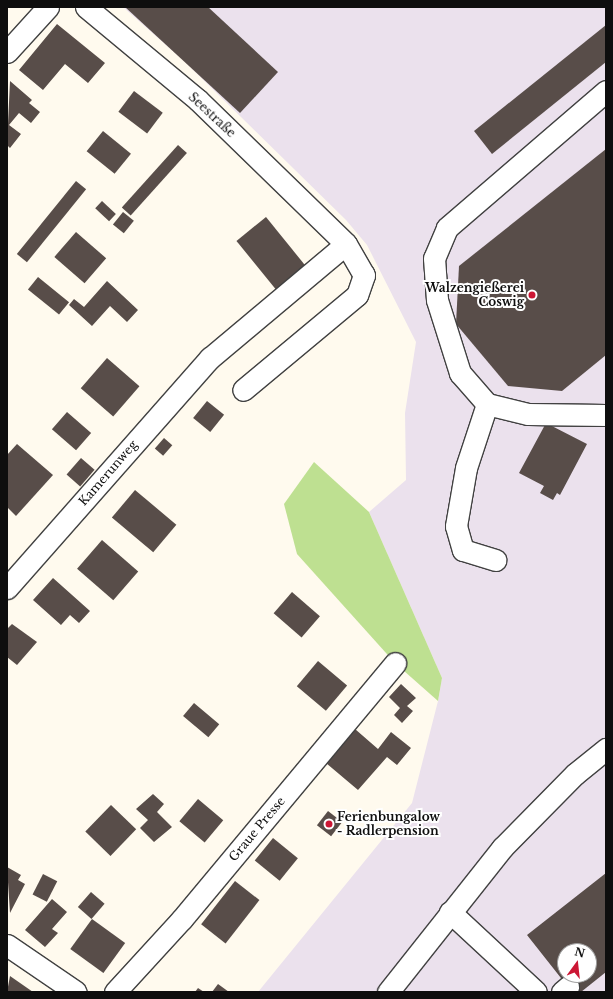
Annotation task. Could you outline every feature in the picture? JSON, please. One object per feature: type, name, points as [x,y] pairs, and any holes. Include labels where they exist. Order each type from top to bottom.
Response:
[{"type":"street","points":[[7,52],[48,7]]},
{"type":"street","name":"Seestraße","points":[[86,7],[198,100],[339,236],[364,275],[357,295],[243,390]]},
{"type":"street","points":[[606,91],[447,228],[434,258],[437,300],[460,373],[487,404],[528,414],[606,414]]},
{"type":"street","name":"Kamerunweg","points":[[7,588],[210,358],[339,236]]},
{"type":"street","points":[[487,404],[466,468],[456,526],[463,550],[496,560]]},
{"type":"street","name":"Graue Presse","points":[[115,992],[182,919],[395,663]]},
{"type":"street","points":[[388,992],[502,848],[575,774],[606,749]]},
{"type":"street","points":[[450,912],[536,992]]},
{"type":"street","points":[[7,945],[76,992]]},
{"type":"shaded area","points":[[123,7],[606,7],[606,992],[258,992],[412,803],[438,701],[442,678],[369,512],[406,480],[405,413],[416,342],[367,245],[346,220],[184,61]]},
{"type":"green space","points":[[314,462],[369,512],[442,678],[438,701],[395,663],[297,554],[284,504]]},
{"type":"building","points":[[125,7],[208,7],[278,72],[240,113]]},
{"type":"building","points":[[57,24],[105,63],[88,83],[65,64],[43,90],[19,70]]},
{"type":"building","points":[[606,25],[606,62],[492,154],[474,131]]},
{"type":"building","points":[[10,81],[32,100],[29,103],[40,112],[31,123],[19,113],[9,125],[21,134],[10,148],[7,145]]},
{"type":"building","points":[[134,91],[163,113],[147,133],[118,112]]},
{"type":"building","points":[[103,131],[131,154],[115,174],[87,151]]},
{"type":"building","points":[[178,145],[187,153],[131,215],[122,207]]},
{"type":"building","name":"Walzengießerei Coswig","points":[[606,149],[606,355],[562,391],[508,386],[456,324],[459,266]]},
{"type":"building","points":[[76,181],[86,189],[27,262],[17,254]]},
{"type":"building","points":[[102,201],[116,214],[109,221],[95,208]]},
{"type":"building","points":[[123,212],[134,221],[124,233],[113,224]]},
{"type":"building","points":[[266,217],[306,266],[276,290],[236,241]]},
{"type":"building","points":[[76,232],[106,258],[85,283],[54,257]]},
{"type":"building","points":[[38,277],[69,302],[59,315],[28,289]]},
{"type":"building","points":[[107,281],[138,310],[127,322],[110,306],[92,326],[69,305],[74,299],[84,307]]},
{"type":"building","points":[[107,358],[139,386],[113,416],[81,388]]},
{"type":"building","points":[[207,401],[224,415],[210,432],[193,418]]},
{"type":"building","points":[[67,412],[91,433],[76,450],[52,429]]},
{"type":"building","points":[[546,423],[587,444],[560,495],[557,493],[553,500],[540,493],[544,486],[519,473]]},
{"type":"building","points":[[164,438],[172,445],[163,456],[155,449]]},
{"type":"building","points":[[17,444],[53,475],[16,516],[7,507],[7,455]]},
{"type":"building","points":[[81,458],[95,470],[80,486],[67,475]]},
{"type":"building","points":[[135,490],[176,525],[153,552],[112,518]]},
{"type":"building","points":[[102,540],[138,571],[113,600],[77,569]]},
{"type":"building","points":[[53,578],[90,611],[79,623],[70,615],[61,625],[33,600]]},
{"type":"building","points":[[292,592],[320,616],[302,637],[274,613]]},
{"type":"building","points":[[12,624],[37,642],[17,665],[7,657],[7,629]]},
{"type":"building","points":[[318,661],[347,685],[326,711],[297,686]]},
{"type":"building","points":[[401,684],[416,698],[407,706],[413,711],[402,723],[394,715],[400,708],[389,697]]},
{"type":"building","points":[[194,703],[219,724],[208,737],[183,716]]},
{"type":"building","points":[[355,729],[378,749],[391,732],[411,748],[397,765],[387,757],[358,790],[326,763]]},
{"type":"building","points":[[153,794],[164,804],[157,812],[172,827],[154,842],[140,828],[148,820],[136,809]]},
{"type":"building","points":[[198,799],[223,820],[205,842],[179,821]]},
{"type":"building","points":[[111,805],[136,829],[110,856],[85,832]]},
{"type":"building","name":"Ferienbungalow - Radlerpension","points":[[328,811],[342,822],[331,836],[317,825]]},
{"type":"building","points":[[273,838],[298,858],[280,881],[255,861]]},
{"type":"building","points":[[7,867],[21,875],[18,880],[25,884],[10,913]]},
{"type":"building","points":[[606,873],[606,972],[597,979],[597,943],[557,943],[557,973],[527,935]]},
{"type":"building","points":[[43,874],[57,881],[47,902],[33,894]]},
{"type":"building","points":[[235,881],[259,900],[226,943],[201,924]]},
{"type":"building","points":[[91,892],[105,904],[91,919],[78,907]]},
{"type":"building","points":[[52,899],[67,912],[52,929],[58,933],[45,947],[25,930]]},
{"type":"building","points":[[92,919],[125,943],[103,973],[70,949]]},
{"type":"building","points":[[10,976],[33,992],[7,992]]},
{"type":"building","points":[[565,983],[592,983],[581,992],[572,992]]},
{"type":"building","points":[[218,984],[229,992],[212,992]]},
{"type":"building","points":[[198,988],[204,992],[195,992]]},
{"type":"place","name":"Walzengießerei Coswig","points":[[532,295]]},
{"type":"place","name":"Ferienbungalow - Radlerpension","points":[[329,824]]}]
